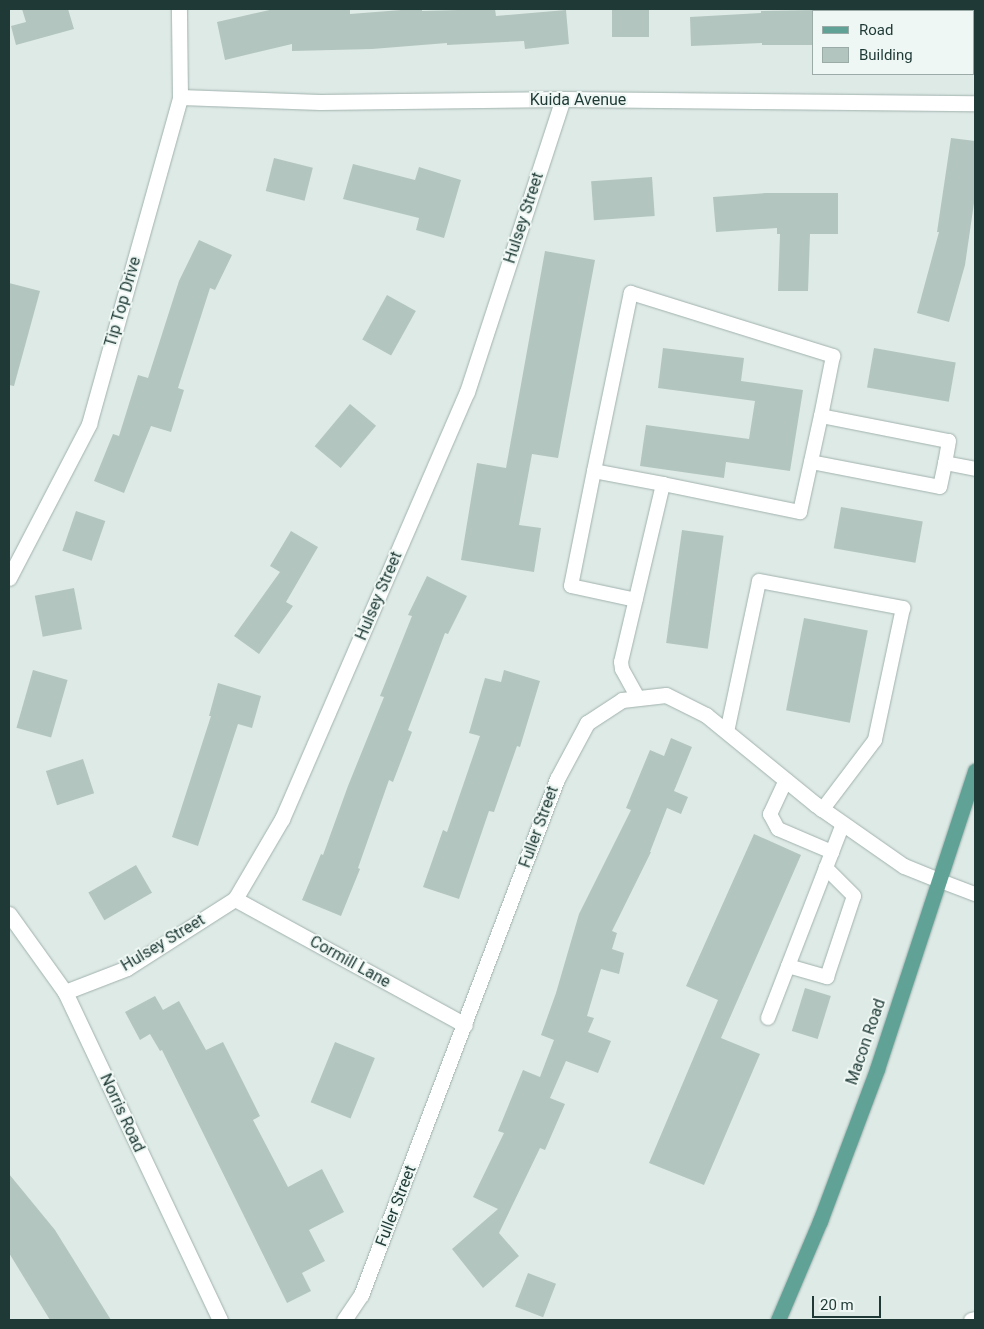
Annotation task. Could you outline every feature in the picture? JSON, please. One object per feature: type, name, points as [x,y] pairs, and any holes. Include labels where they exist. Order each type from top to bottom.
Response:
[{"type":"main road","name":"Macon Road","points":[[778,1320],[820,1222],[877,1069],[975,771]]},
{"type":"street","name":"Tip Top Drive","points":[[9,578],[89,424],[180,97],[179,9]]},
{"type":"street","name":"Kuida Avenue","points":[[180,97],[320,102],[563,99],[975,103]]},
{"type":"street","name":"Hulsey Street","points":[[65,992],[127,968],[235,899],[282,819],[467,392],[563,99]]},
{"type":"street","name":"Fuller Street","points":[[344,1320],[362,1295],[557,779],[587,723],[622,700],[666,695],[706,714],[822,810],[904,866],[938,880]]},
{"type":"street","name":"Cormill Lane","points":[[235,899],[465,1025]]},
{"type":"street","name":"Norris Road","points":[[9,914],[65,992],[220,1320]]},
{"type":"street","points":[[971,1320],[975,1319]]},
{"type":"lane","points":[[594,472],[800,512],[833,356],[631,293],[594,472],[571,586],[636,600]]},
{"type":"lane","points":[[811,462],[940,487],[949,441],[821,416]]},
{"type":"lane","points":[[945,463],[975,469]]},
{"type":"lane","points":[[638,698],[622,669],[621,662],[663,484]]},
{"type":"lane","points":[[727,732],[759,580],[904,608],[875,740],[822,810]]},
{"type":"lane","points":[[786,780],[770,814],[778,829],[832,852]]},
{"type":"lane","points":[[768,1018],[843,824]]},
{"type":"lane","points":[[788,966],[827,978],[854,896],[826,868]]},
{"type":"lane","points":[[938,880],[975,894]]},
{"type":"building","points":[[22,9],[68,9],[74,29],[16,45],[11,26],[26,22]]},
{"type":"building","points":[[274,9],[350,9],[350,14],[414,9],[422,9],[422,11],[495,9],[496,16],[566,10],[569,44],[525,49],[524,41],[292,51],[292,44],[225,60],[217,22]]},
{"type":"building","points":[[612,9],[649,9],[649,37],[612,37]]},
{"type":"building","points":[[812,10],[812,45],[762,45],[762,43],[691,46],[690,17],[761,13],[761,11]]},
{"type":"building","points":[[951,138],[975,141],[975,196],[965,265],[949,322],[917,313],[939,232],[937,232]]},
{"type":"building","points":[[274,158],[313,168],[305,201],[266,191]]},
{"type":"building","points":[[353,164],[415,180],[419,167],[461,180],[444,238],[416,230],[419,218],[343,199]]},
{"type":"building","points":[[652,177],[655,216],[594,220],[591,181]]},
{"type":"building","points":[[766,193],[838,193],[838,234],[810,234],[808,291],[778,291],[780,234],[777,234],[777,228],[716,232],[713,197]]},
{"type":"building","points":[[199,240],[232,255],[215,290],[210,288],[178,388],[184,390],[171,432],[151,426],[124,493],[94,481],[113,434],[119,436],[138,375],[148,378],[179,281]]},
{"type":"building","points":[[545,251],[595,260],[558,458],[532,454],[519,525],[541,528],[534,572],[461,560],[477,463],[506,468]]},
{"type":"building","points":[[9,283],[40,291],[14,386],[9,385]]},
{"type":"building","points":[[387,295],[416,311],[391,356],[362,340]]},
{"type":"building","points":[[663,348],[744,358],[741,381],[803,390],[790,471],[726,462],[724,478],[640,466],[646,425],[749,439],[755,401],[658,388]]},
{"type":"building","points":[[874,348],[956,362],[949,402],[867,387]]},
{"type":"building","points":[[350,404],[376,426],[341,468],[315,446]]},
{"type":"building","points":[[841,507],[923,521],[915,563],[834,548]]},
{"type":"building","points":[[76,511],[105,521],[92,561],[62,551]]},
{"type":"building","points":[[682,530],[724,536],[708,649],[666,643]]},
{"type":"building","points":[[291,531],[318,547],[286,602],[293,606],[259,654],[234,636],[280,572],[270,566]]},
{"type":"building","points":[[427,576],[467,596],[448,634],[445,633],[408,730],[412,732],[393,782],[389,780],[358,868],[360,869],[341,916],[302,900],[321,854],[323,855],[348,786],[384,697],[380,696],[412,616],[408,615]]},
{"type":"building","points":[[74,588],[82,629],[43,637],[35,596]]},
{"type":"building","points":[[804,618],[868,630],[850,723],[786,710]]},
{"type":"building","points":[[33,670],[68,680],[51,738],[16,728]]},
{"type":"building","points":[[504,670],[540,681],[520,747],[517,746],[494,812],[489,811],[459,899],[423,887],[443,830],[447,832],[480,736],[469,733],[485,678],[501,682]]},
{"type":"building","points":[[218,683],[261,696],[252,728],[238,724],[198,846],[172,837],[211,716],[209,716]]},
{"type":"building","points":[[671,738],[692,747],[674,791],[688,797],[681,814],[667,808],[651,852],[612,931],[617,933],[612,949],[624,953],[619,974],[601,969],[587,1016],[594,1018],[588,1032],[611,1041],[598,1073],[566,1061],[550,1098],[565,1104],[545,1150],[540,1148],[499,1233],[519,1256],[483,1288],[452,1249],[498,1209],[473,1197],[504,1133],[498,1131],[523,1070],[540,1077],[554,1040],[541,1035],[556,993],[579,914],[631,810],[626,808],[650,750],[664,756]]},
{"type":"building","points":[[83,759],[94,793],[57,805],[46,771]]},
{"type":"building","points":[[754,834],[801,855],[721,1038],[760,1054],[704,1185],[649,1163],[718,1000],[686,986]]},
{"type":"building","points":[[136,865],[152,893],[104,920],[88,892]]},
{"type":"building","points":[[805,988],[831,996],[818,1039],[792,1031]]},
{"type":"building","points":[[155,996],[163,1010],[179,1001],[206,1050],[223,1042],[260,1116],[253,1120],[288,1187],[322,1169],[344,1212],[309,1230],[325,1261],[302,1273],[311,1291],[287,1303],[162,1050],[160,1051],[150,1034],[140,1040],[125,1012]]},
{"type":"building","points":[[335,1042],[375,1058],[351,1118],[311,1102]]},
{"type":"building","points":[[9,1174],[55,1230],[111,1320],[50,1320],[9,1253]]},
{"type":"building","points":[[528,1273],[556,1284],[543,1317],[515,1307]]}]
